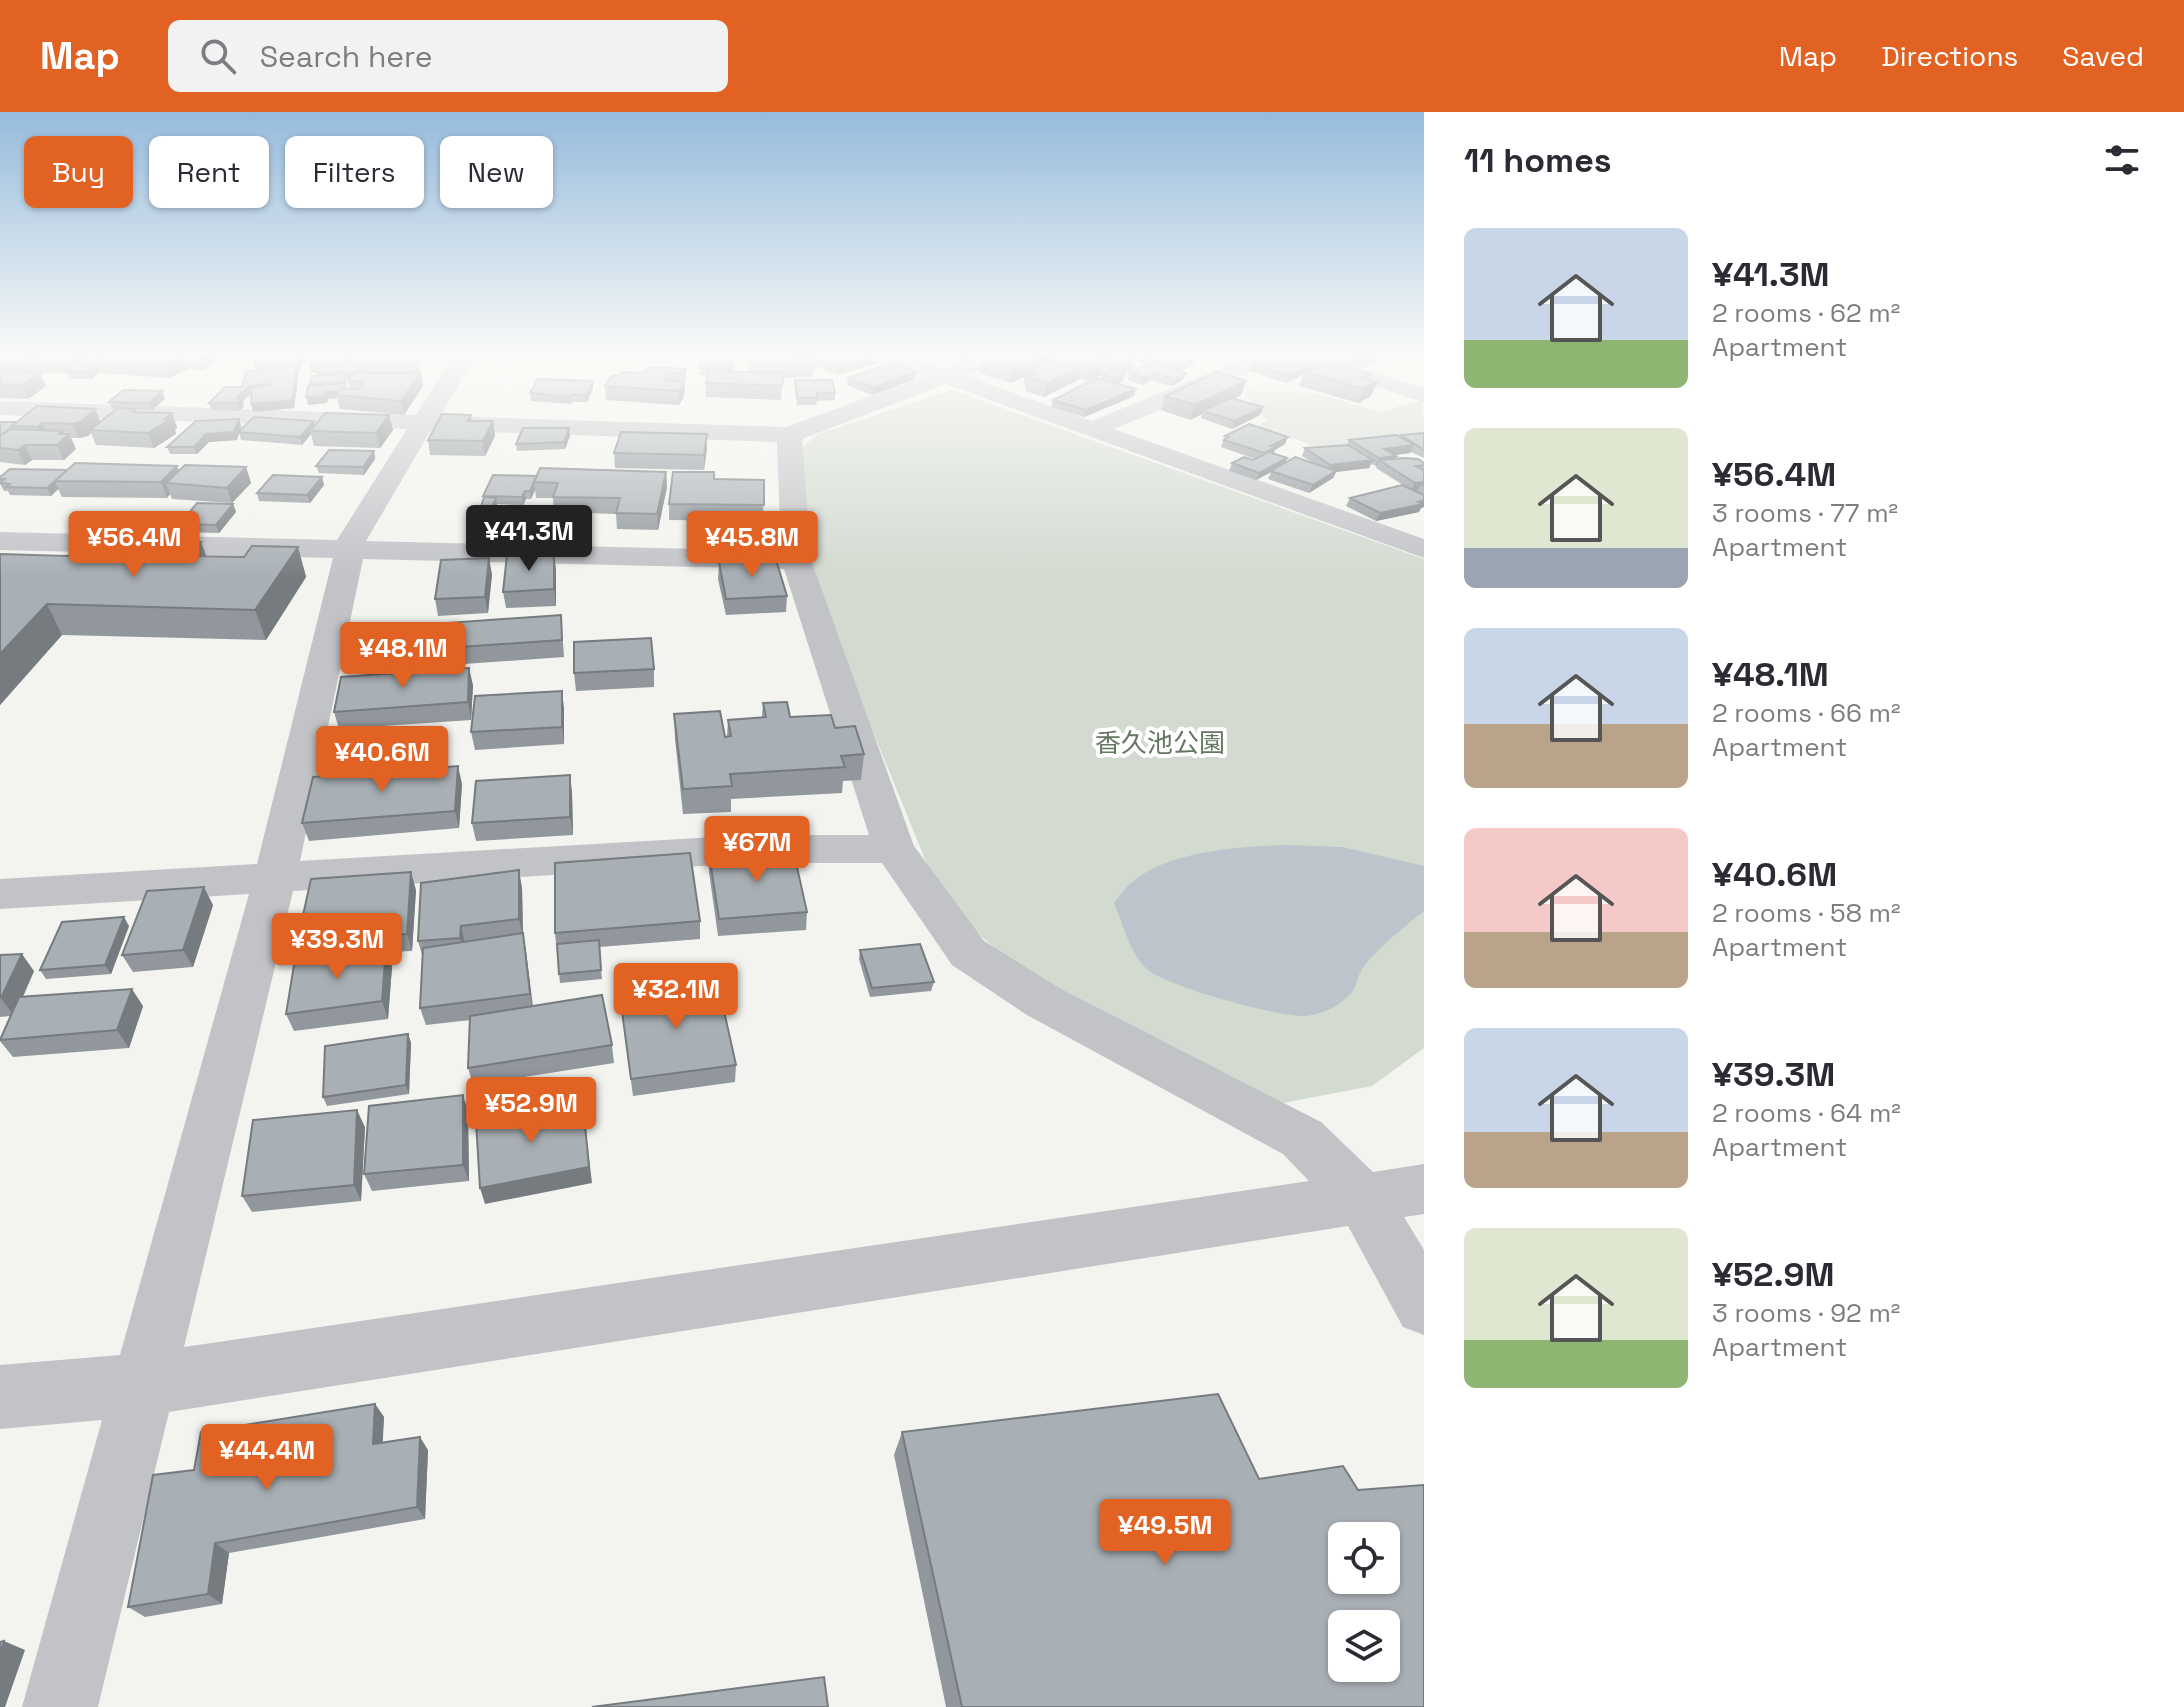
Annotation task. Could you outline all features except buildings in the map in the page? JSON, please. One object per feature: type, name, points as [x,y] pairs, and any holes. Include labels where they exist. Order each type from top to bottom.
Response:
[{"type":"street","points":[[60,1707],[275,878],[352,540],[419,430]]},
{"type":"street","points":[[650,430],[789,435],[801,430]]},
{"type":"street","points":[[1097,430],[1416,541]]},
{"type":"street","points":[[789,435],[796,560],[894,849],[968,953],[1044,1002],[1302,1138],[1362,1198],[1424,1306]]},
{"type":"street","points":[[0,541],[796,560]]},
{"type":"street","points":[[0,894],[750,849],[894,849]]},
{"type":"street","points":[[0,1397],[146,1384],[1424,1189]]},
{"type":"green space","name":"香久池公園","points":[[829,430],[1065,430],[1424,559],[1424,1048],[1372,1086],[1283,1103],[1024,975],[942,901],[810,577],[798,451],[818,434]]},
{"type":"green space","points":[[1263,430],[1424,430],[1424,437],[1319,449],[1296,439],[1266,436]]},
{"type":"shaded area","points":[[1287,845],[1342,847],[1424,866],[1424,911],[1371,958],[1346,998],[1318,1014],[1291,1015],[1198,992],[1158,976],[1141,963],[1131,947],[1114,903],[1130,884],[1145,873],[1183,857],[1226,849]]}]
